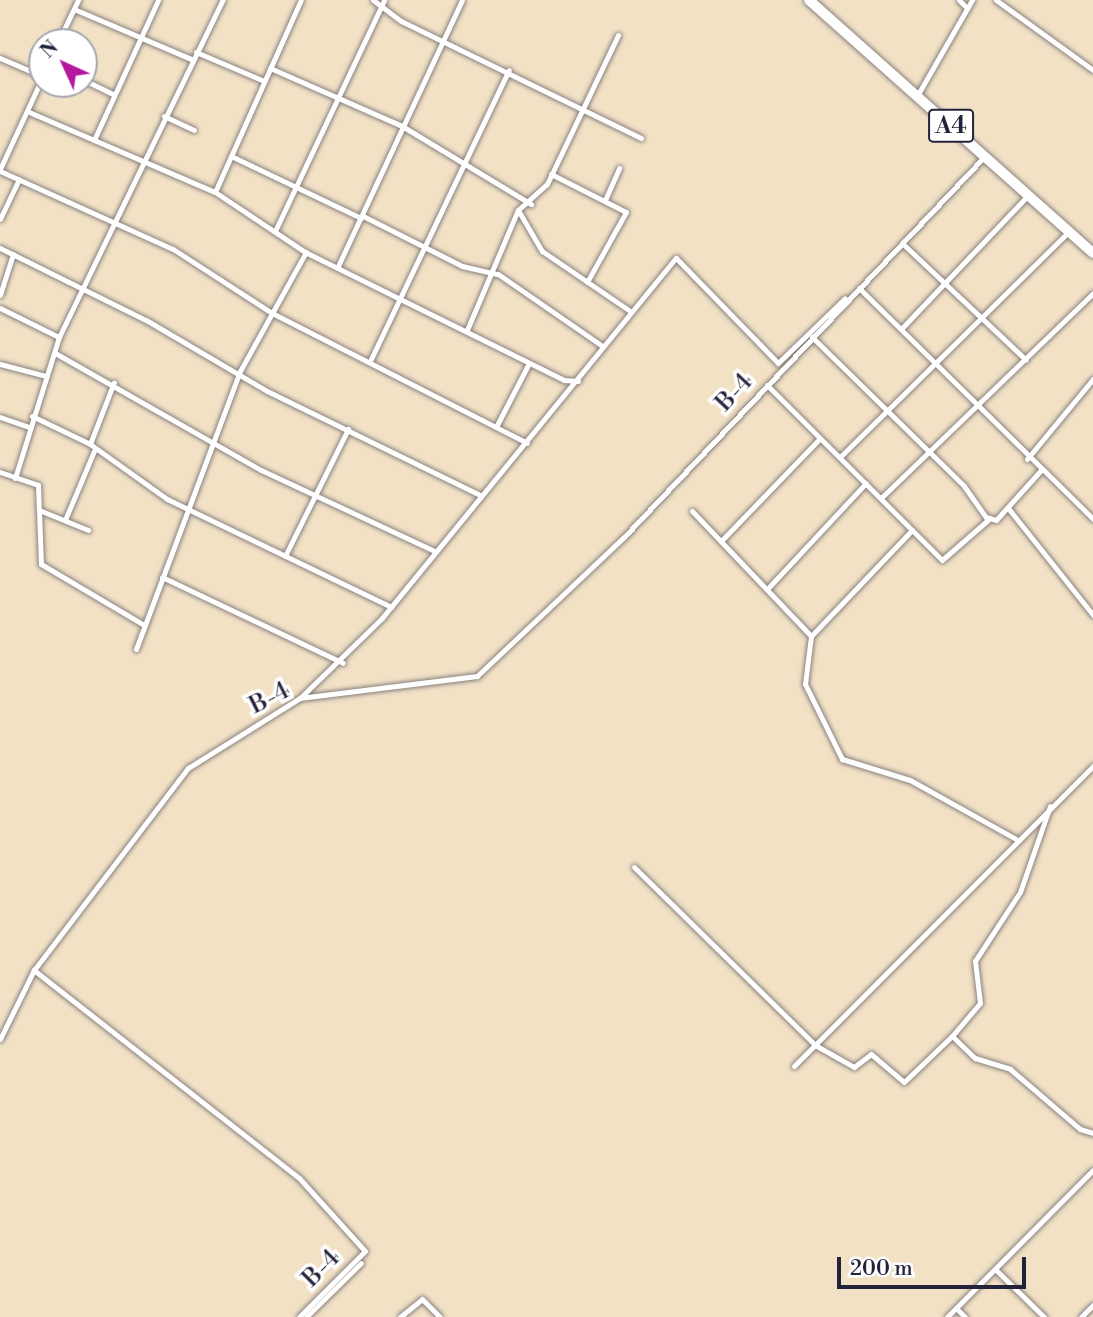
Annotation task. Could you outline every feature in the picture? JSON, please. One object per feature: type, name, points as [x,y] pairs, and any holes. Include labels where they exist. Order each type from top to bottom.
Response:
[{"type":"highway","name":"A4","points":[[809,0],[1093,253]]},
{"type":"street","points":[[65,28],[78,0]]},
{"type":"street","points":[[94,141],[137,37],[158,0]]},
{"type":"street","points":[[46,377],[59,337],[84,290],[141,161],[223,0]]},
{"type":"street","points":[[215,192],[301,0]]},
{"type":"street","points":[[373,0],[383,2],[443,39],[585,107],[641,138]]},
{"type":"street","points":[[338,267],[462,0]]},
{"type":"street","points":[[959,0],[967,8]]},
{"type":"street","points":[[917,96],[972,0]]},
{"type":"street","points":[[996,0],[1093,70]]},
{"type":"street","points":[[275,231],[336,96],[383,2]]},
{"type":"street","points":[[74,9],[191,59]]},
{"type":"street","points":[[467,330],[489,273],[519,210],[531,204],[551,174],[618,35]]},
{"type":"street","points":[[196,52],[264,81]]},
{"type":"street","points":[[0,58],[28,71]]},
{"type":"street","points":[[270,68],[402,126],[463,160],[531,204]]},
{"type":"street","points":[[371,359],[427,248],[463,160],[509,71]]},
{"type":"street","points":[[98,87],[113,94]]},
{"type":"street","points":[[34,98],[0,170],[115,220],[271,312],[371,359],[527,443]]},
{"type":"street","points":[[29,112],[215,192],[306,252],[403,297],[529,363],[578,381]]},
{"type":"street","points":[[164,116],[194,130]]},
{"type":"street","points":[[230,156],[427,248],[526,290],[601,345]]},
{"type":"street","name":"B-4","points":[[299,1317],[365,1251],[299,1178],[34,970],[188,768],[300,698],[477,676],[622,538],[984,156]]},
{"type":"street","points":[[605,200],[619,168]]},
{"type":"street","points":[[551,174],[626,212],[587,282]]},
{"type":"street","points":[[0,219],[19,179]]},
{"type":"street","points":[[902,328],[1028,195]]},
{"type":"street","points":[[519,210],[542,251],[630,311]]},
{"type":"street","points":[[840,457],[888,410],[937,368],[1069,231]]},
{"type":"street","points":[[300,698],[343,663],[391,607],[480,495],[578,381],[601,345],[676,258],[778,363],[900,245],[947,283],[1026,360]]},
{"type":"street","points":[[0,248],[84,290],[239,376],[480,495]]},
{"type":"street","points":[[136,649],[189,509],[210,443],[271,312],[306,252]]},
{"type":"street","points":[[0,295],[13,254]]},
{"type":"street","points":[[859,288],[902,328],[937,368],[1027,459],[1093,519]]},
{"type":"street","points":[[881,498],[1092,296]]},
{"type":"street","points":[[0,308],[59,337]]},
{"type":"street","points":[[812,337],[929,452],[989,519]]},
{"type":"street","points":[[15,478],[32,416],[56,349],[210,443],[314,490],[435,551]]},
{"type":"street","points":[[496,428],[529,363]]},
{"type":"street","points":[[0,364],[46,377]]},
{"type":"street","points":[[1027,459],[1093,379]]},
{"type":"street","points":[[90,444],[114,382]]},
{"type":"street","points":[[767,385],[912,530],[949,559],[989,519],[1007,509],[1041,470]]},
{"type":"street","points":[[32,416],[90,444],[94,451],[189,509],[391,607]]},
{"type":"street","points":[[0,417],[29,427]]},
{"type":"street","points":[[285,555],[314,490],[348,429]]},
{"type":"street","points":[[722,540],[820,438]]},
{"type":"street","points":[[65,520],[94,451]]},
{"type":"street","points":[[0,472],[38,485],[41,564],[144,625]]},
{"type":"street","points":[[769,587],[866,483]]},
{"type":"street","points":[[1007,509],[1093,615]]},
{"type":"street","points":[[39,510],[88,530]]},
{"type":"street","points":[[692,511],[769,587],[811,636]]},
{"type":"street","points":[[912,530],[811,636],[805,684],[842,759],[910,780],[1016,839]]},
{"type":"street","points":[[162,577],[343,663]]},
{"type":"street","points":[[794,1066],[1016,839],[1093,766]]},
{"type":"street","points":[[634,867],[815,1045],[854,1067],[871,1054],[904,1082],[953,1036],[980,1003],[975,961],[1020,892],[1050,806]]},
{"type":"street","points":[[0,1039],[34,970]]},
{"type":"street","points":[[953,1036],[975,1058],[1010,1069],[1080,1129],[1093,1133]]},
{"type":"street","points":[[947,1317],[1093,1170]]},
{"type":"street","points":[[306,1317],[361,1263]]},
{"type":"street","points":[[995,1269],[1044,1317]]},
{"type":"street","points":[[400,1317],[422,1299],[440,1317]]},
{"type":"street","points":[[1081,1317],[1093,1305]]},
{"type":"street","points":[[956,1308],[965,1317]]}]
